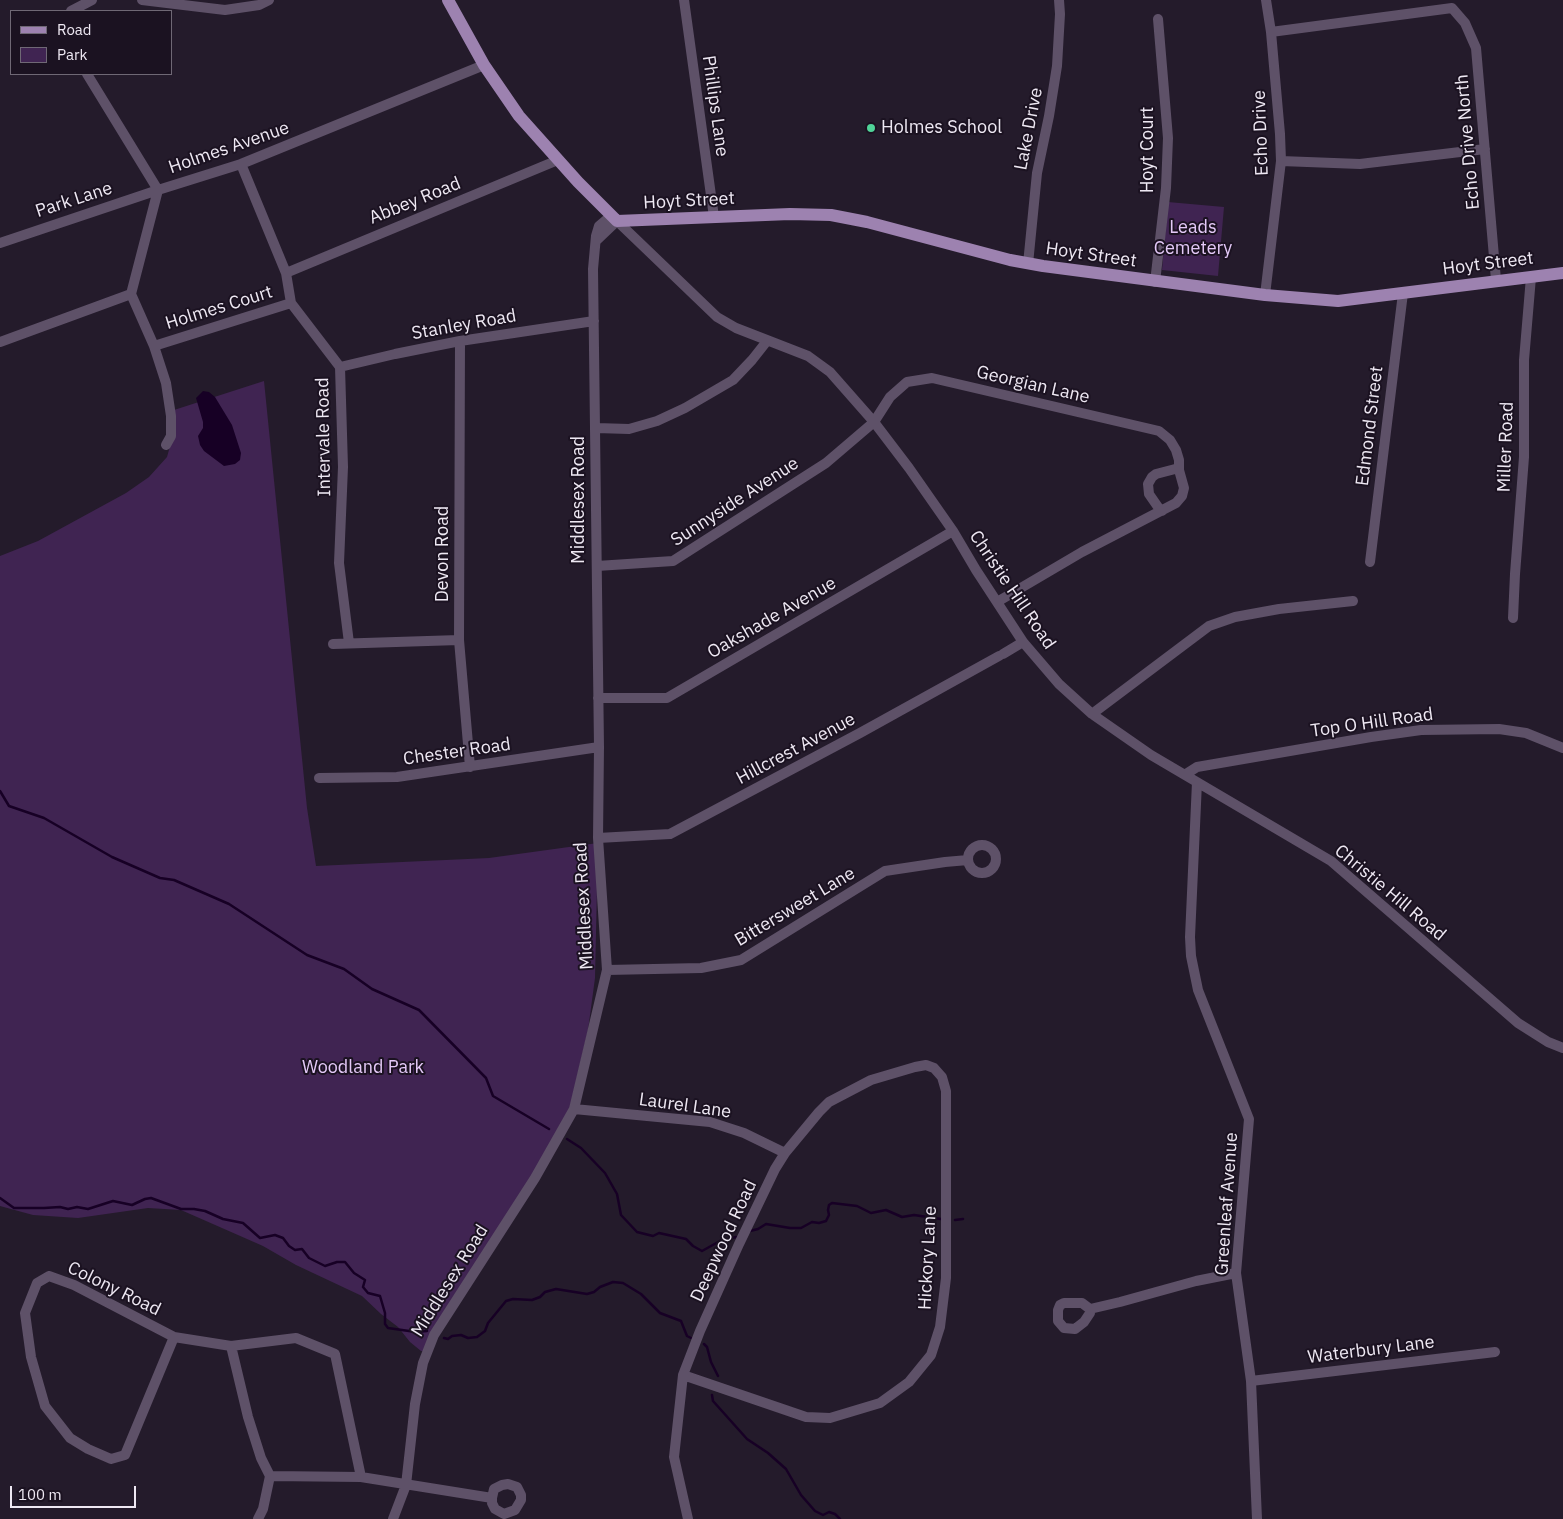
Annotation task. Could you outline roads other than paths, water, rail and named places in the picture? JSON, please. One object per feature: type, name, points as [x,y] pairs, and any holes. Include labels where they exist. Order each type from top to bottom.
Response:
[{"type":"main road","points":[[448,0],[484,65],[519,116],[558,160],[617,221]]},
{"type":"main road","name":"Hoyt Street","points":[[617,221],[804,213],[867,222],[1028,264],[1155,282],[1265,295],[1338,301],[1563,273]]},
{"type":"street","points":[[73,10],[92,0]]},
{"type":"street","points":[[142,0],[225,10],[258,5],[269,0]]},
{"type":"street","name":"Phillips Lane","points":[[684,0],[714,217]]},
{"type":"street","name":"Lake Drive","points":[[1028,264],[1037,173],[1058,66],[1060,14],[1058,0]]},
{"type":"street","name":"Echo Drive","points":[[1265,295],[1281,161],[1271,32],[1266,0]]},
{"type":"street","name":"Echo Drive North","points":[[1271,32],[1452,8],[1465,23],[1476,48],[1496,280]]},
{"type":"street","name":"Hoyt Court","points":[[1155,282],[1166,188],[1168,138],[1158,19]]},
{"type":"street","name":"Holmes Avenue","points":[[131,294],[158,190],[242,164],[484,65]]},
{"type":"street","points":[[88,75],[158,190]]},
{"type":"street","points":[[1281,161],[1360,164],[1485,149]]},
{"type":"street","name":"Abbey Road","points":[[286,273],[558,160]]},
{"type":"street","name":"Intervale Road","points":[[242,164],[286,273],[291,302],[340,367],[343,467],[338,563],[349,643]]},
{"type":"street","name":"Park Lane","points":[[0,243],[158,190]]},
{"type":"street","name":"Middlesex Road","points":[[393,1519],[406,1485],[415,1404],[423,1363],[434,1335],[530,1186],[574,1109],[607,970],[598,838],[599,748],[593,268],[596,241],[617,221]]},
{"type":"street","name":"Christie Hill Road","points":[[617,221],[717,317],[736,328],[808,356],[830,372],[874,422],[953,531],[1023,642],[1059,684],[1092,714],[1152,755],[1331,861],[1518,1023],[1548,1042],[1563,1048]]},
{"type":"street","name":"Miller Road","points":[[1513,618],[1524,457],[1524,360],[1531,277]]},
{"type":"street","name":"Edmond Street","points":[[1370,562],[1403,293]]},
{"type":"street","points":[[0,342],[131,294]]},
{"type":"street","name":"Holmes Court","points":[[131,294],[154,346],[291,302]]},
{"type":"street","name":"Stanley Road","points":[[340,367],[460,341],[594,321]]},
{"type":"street","name":"Devon Road","points":[[460,341],[459,640],[470,767]]},
{"type":"street","points":[[596,428],[629,429],[656,421],[684,408],[733,380],[767,341]]},
{"type":"street","points":[[154,346],[166,383],[171,416],[171,436],[166,445]]},
{"type":"street","name":"Georgian Lane","points":[[874,422],[890,397],[906,382],[932,378],[1160,431],[1170,440],[1176,450],[1184,488],[1182,496],[1176,503],[1082,552],[997,602]]},
{"type":"street","name":"Sunnyside Avenue","points":[[597,566],[673,561],[826,463],[874,422]]},
{"type":"street","points":[[1162,511],[1149,494],[1148,484],[1156,474],[1179,468]]},
{"type":"street","name":"Oakshade Avenue","points":[[598,698],[667,698],[953,531]]},
{"type":"street","points":[[1092,714],[1210,626],[1235,617],[1261,612],[1353,601]]},
{"type":"street","points":[[333,644],[459,640]]},
{"type":"street","name":"Hillcrest Avenue","points":[[598,838],[670,834],[860,733],[1023,642]]},
{"type":"street","name":"Top O Hill Road","points":[[1186,774],[1197,767],[1421,730],[1499,729],[1526,732],[1563,748]]},
{"type":"street","name":"Chester Road","points":[[319,778],[397,777],[599,748]]},
{"type":"street","name":"Greenleaf Avenue","points":[[1197,782],[1190,928],[1191,956],[1198,990],[1249,1119],[1236,1274],[1251,1381],[1257,1519]]},
{"type":"street","name":"Bittersweet Lane","points":[[607,970],[701,968],[741,960],[885,871],[968,860]]},
{"type":"street","name":"Deepwood Road","points":[[688,1519],[674,1457],[683,1375],[700,1330],[775,1169],[785,1153],[819,1112],[842,1095],[871,1080],[926,1065],[934,1068]]},
{"type":"street","name":"Hickory Lane","points":[[683,1375],[806,1417],[830,1418],[880,1403],[909,1382],[931,1355],[940,1327],[946,1278],[946,1091],[942,1077],[934,1068]]},
{"type":"street","name":"Laurel Lane","points":[[574,1109],[710,1122],[744,1133],[785,1153]]},
{"type":"street","points":[[1090,1309],[1196,1281],[1236,1274]]},
{"type":"street","name":"Colony Road","points":[[174,1337],[125,1455],[111,1459],[70,1438],[45,1406],[31,1357],[25,1313],[37,1283],[49,1276],[74,1285],[174,1337],[231,1346],[296,1338],[334,1354],[361,1477]]},
{"type":"street","points":[[231,1346],[248,1417],[261,1458],[270,1476],[263,1509],[258,1519]]},
{"type":"street","name":"Waterbury Lane","points":[[1251,1381],[1495,1352]]},
{"type":"street","points":[[270,1476],[361,1477],[492,1498]]},
{"type":"waterway","points":[[0,791],[9,806],[44,818],[112,857],[160,878],[174,880],[229,904],[307,955],[344,969],[372,989],[419,1010],[486,1078],[493,1096],[549,1129]]},
{"type":"waterway","points":[[567,1139],[581,1148],[605,1173],[617,1194],[621,1215],[637,1232],[653,1236],[659,1233],[686,1239],[702,1251],[720,1241],[736,1237]]},
{"type":"waterway","points":[[0,1198],[14,1208],[60,1207],[68,1209],[77,1207],[88,1209],[113,1201],[132,1205],[151,1198],[181,1209],[205,1211],[223,1219],[243,1223],[260,1238],[275,1235],[283,1238],[289,1246],[295,1250],[302,1249],[309,1258],[325,1266],[337,1262],[345,1262],[354,1273],[365,1280],[363,1287],[368,1293],[380,1296],[385,1313],[385,1324],[388,1328],[416,1332],[427,1331]]},
{"type":"waterway","points":[[750,1231],[766,1224],[801,1228],[812,1222],[826,1221],[829,1215],[829,1205],[832,1203],[857,1206],[871,1213],[886,1210],[902,1217],[914,1215],[941,1219]]},
{"type":"waterway","points":[[955,1220],[963,1219]]},
{"type":"waterway","points":[[444,1338],[448,1339],[452,1336],[461,1335],[468,1338],[477,1337],[485,1331],[488,1323],[506,1301],[513,1299],[532,1300],[540,1297],[545,1292],[556,1289],[587,1294],[613,1282],[623,1283],[641,1294],[660,1313],[681,1321],[687,1336],[691,1338]]},
{"type":"waterway","points":[[704,1344],[707,1347],[711,1362],[718,1376]]},
{"type":"waterway","points":[[712,1395],[713,1401],[747,1439],[768,1453],[786,1469],[801,1495],[815,1511],[823,1515],[829,1512],[835,1514],[840,1519]]},
{"type":"place","name":"Holmes School","points":[[871,128]]},
{"type":"park label","name":"Leads Cemetery","points":[[1193,238]]},
{"type":"park label","name":"Woodland Park","points":[[363,1068]]}]
